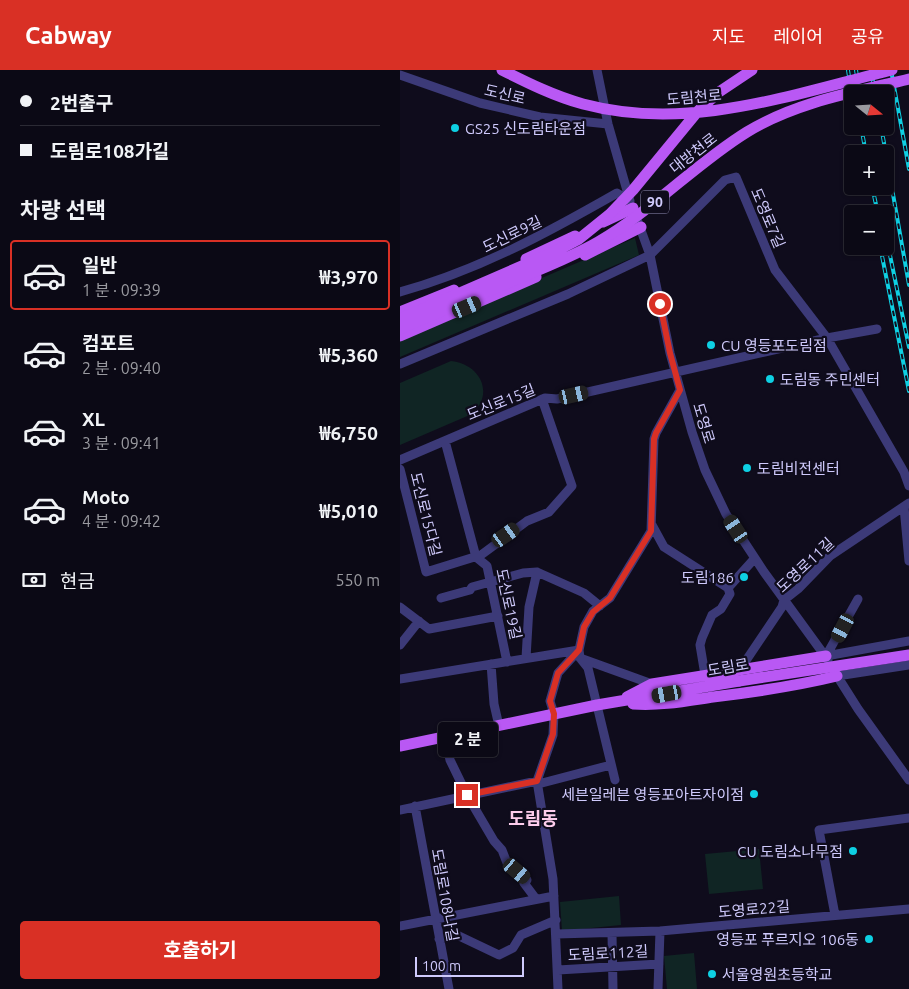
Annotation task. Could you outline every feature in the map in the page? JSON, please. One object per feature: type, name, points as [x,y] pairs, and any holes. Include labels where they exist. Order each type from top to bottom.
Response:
[{"type":"main road","name":"도림천로","points":[[502,70],[546,91],[582,104],[633,113],[666,115],[730,109],[892,70]]},
{"type":"main road","name":"대방천로","points":[[400,319],[554,252],[579,239],[610,214],[633,190],[698,111],[718,92],[752,70]]},
{"type":"main road","name":"대방천로","points":[[400,329],[566,258],[598,242],[639,215],[724,147],[775,117],[810,104],[909,79]]},
{"type":"main road","points":[[400,312],[507,268],[631,205]]},
{"type":"main road","points":[[400,336],[534,278],[641,227]]},
{"type":"main road","name":"도림로","points":[[400,746],[554,714],[739,680],[909,655]]},
{"type":"main road","points":[[614,703],[652,684],[826,656]]},
{"type":"main road","points":[[800,660],[806,674],[802,685]]},
{"type":"main road","points":[[614,703],[653,705],[802,685],[837,676]]},
{"type":"street","name":"도영로","points":[[597,70],[604,109],[631,205],[641,227],[650,255],[680,390],[704,470],[726,514],[755,558],[826,656],[858,709],[909,780]]},
{"type":"street","name":"도신로","points":[[400,75],[480,103],[540,117],[608,124]]},
{"type":"street","name":"도영로7길","points":[[650,255],[725,180],[736,177],[775,270],[827,338]]},
{"type":"street","name":"도신로9길","points":[[400,292],[465,272],[521,246],[618,193],[631,205]]},
{"type":"street","points":[[400,364],[568,294],[650,255]]},
{"type":"street","points":[[676,373],[827,338],[877,329]]},
{"type":"street","points":[[827,338],[904,472],[909,486]]},
{"type":"street","name":"도신로15길","points":[[400,460],[542,399],[557,399],[676,373]]},
{"type":"street","points":[[554,714],[550,701],[558,673],[579,654],[584,627],[593,612],[610,598],[651,531],[654,439],[680,390]]},
{"type":"street","name":"도신로15다길","points":[[400,468],[426,572],[481,555],[526,521],[549,512],[572,486],[542,399]]},
{"type":"street","points":[[445,441],[476,557]]},
{"type":"street","points":[[906,505],[909,561]]},
{"type":"street","name":"도영로11길","points":[[745,669],[745,662],[782,607],[784,600],[798,589],[830,556],[906,505]]},
{"type":"street","points":[[652,525],[664,547],[728,588],[730,594],[721,609],[712,615],[700,645],[705,675]]},
{"type":"street","name":"도신로19길","points":[[476,557],[487,566],[507,662]]},
{"type":"street","points":[[728,588],[755,558]]},
{"type":"street","points":[[441,598],[523,573],[537,572],[584,593],[600,606]]},
{"type":"street","name":"도신로19길","points":[[526,658],[529,607],[537,572]]},
{"type":"street","points":[[826,656],[858,599]]},
{"type":"street","points":[[400,606],[429,629],[498,616]]},
{"type":"street","points":[[400,645],[419,621]]},
{"type":"street","points":[[826,656],[909,641]]},
{"type":"street","points":[[579,654],[652,684]]},
{"type":"street","points":[[579,654],[588,668],[615,780]]},
{"type":"street","name":"도신로19길","points":[[400,679],[526,658],[579,654]]},
{"type":"street","points":[[491,664],[494,704],[499,726]]},
{"type":"street","points":[[837,676],[909,665]]},
{"type":"street","name":"도림로112길","points":[[554,714],[553,734],[537,781],[553,879],[558,989]]},
{"type":"street","points":[[445,736],[450,760],[467,795],[502,850],[507,863],[527,880],[524,883],[536,899]]},
{"type":"street","points":[[400,810],[537,781],[542,783],[611,765]]},
{"type":"street","name":"도림로108나길","points":[[416,806],[449,989]]},
{"type":"street","points":[[836,915],[819,830],[909,818]]},
{"type":"street","points":[[400,926],[554,896]]},
{"type":"street","name":"도영로22길","points":[[557,934],[660,931],[909,908]]},
{"type":"street","points":[[439,939],[457,935],[499,955],[513,948],[521,936],[556,920]]},
{"type":"street","points":[[658,989],[660,931]]},
{"type":"street","points":[[612,933],[613,989]]},
{"type":"street","name":"도림로112길","points":[[558,970],[659,964]]},
{"type":"green space","points":[[635,238],[639,255],[400,357],[400,339]]},
{"type":"green space","points":[[451,361],[461,363],[470,368],[481,381],[483,389],[479,406],[472,414],[400,445],[400,383]]},
{"type":"green space","points":[[759,849],[763,889],[709,894],[705,854]]},
{"type":"green space","points":[[619,896],[621,925],[562,931],[560,902]]},
{"type":"green space","points":[[694,953],[697,989],[667,989],[664,956]]},
{"type":"railway","points":[[848,70],[850,85]]},
{"type":"railway","points":[[856,70],[858,85]]},
{"type":"railway","points":[[871,70],[874,85]]},
{"type":"railway","points":[[891,70],[909,169]]},
{"type":"railway","points":[[863,135],[864,145]]},
{"type":"railway","points":[[883,135],[909,285]]},
{"type":"railway","points":[[874,195],[876,205]]},
{"type":"railway","points":[[882,255],[909,391]]},
{"type":"railway","points":[[890,255],[909,347]]},
{"type":"place","name":"GS25 신도림타운점","points":[[455,128]]},
{"type":"place","name":"CU 영등포도림점","points":[[711,345]]},
{"type":"place","name":"도림동 주민센터","points":[[770,379]]},
{"type":"place","name":"도림비전센터","points":[[747,468]]},
{"type":"place","name":"도림186","points":[[744,577]]},
{"type":"place","name":"세븐일레븐 영등포아트자이점","points":[[754,794]]},
{"type":"place","name":"CU 도림소나무점","points":[[853,851]]},
{"type":"place","name":"영등포 푸르지오 106동","points":[[869,939]]},
{"type":"place","name":"서울영원초등학교","points":[[712,974]]},
{"type":"district","name":"도림동","points":[[533,818]]},
{"type":"route","points":[[467,795],[537,781],[553,734],[554,714],[550,701],[558,673],[579,650],[584,627],[593,612],[610,598],[651,531],[653,520],[654,439],[680,390],[660,304]]}]
